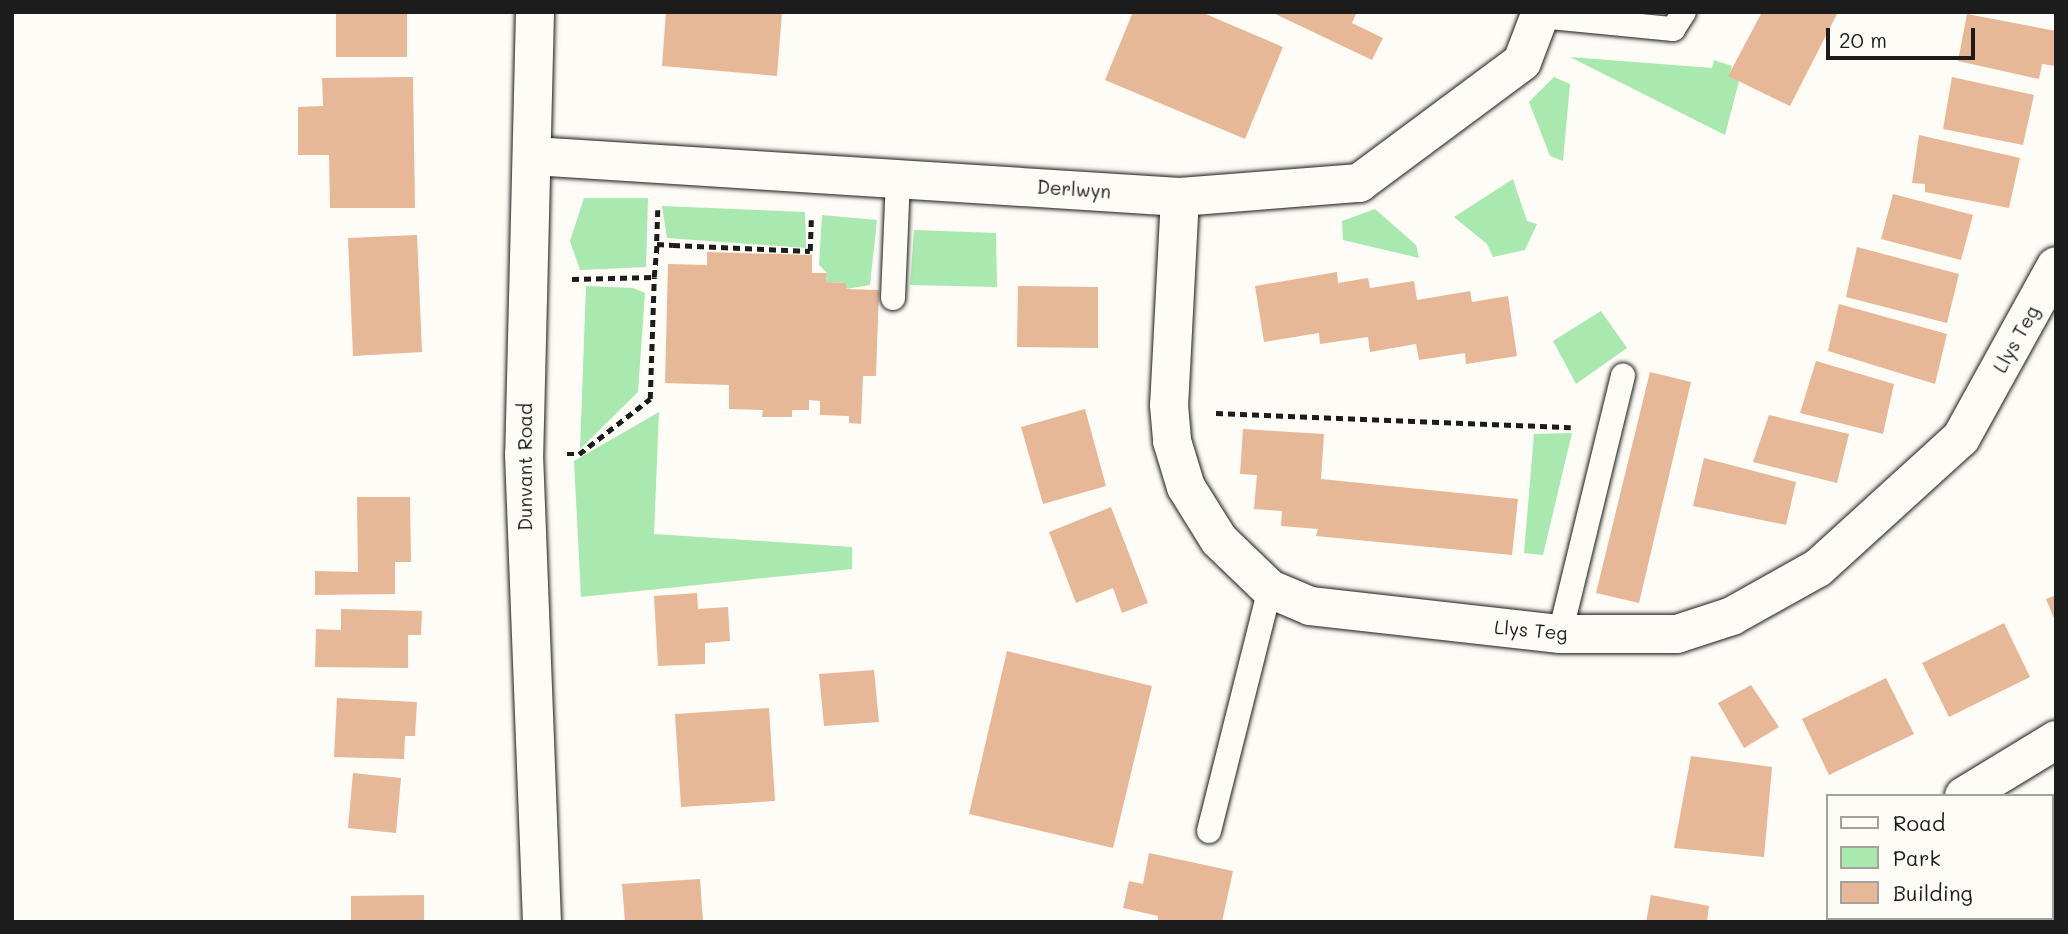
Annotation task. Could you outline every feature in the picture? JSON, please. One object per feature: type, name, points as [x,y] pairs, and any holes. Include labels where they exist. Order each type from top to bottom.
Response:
[{"type":"street","name":"Dunvant Road","points":[[535,12],[524,454],[542,922]]},
{"type":"street","name":"Derlwyn","points":[[533,156],[898,177],[1180,197],[1359,183],[1522,62],[1541,14]]},
{"type":"street","name":"Llys Teg","points":[[1180,197],[1169,405],[1172,442],[1186,488],[1219,540],[1270,589],[1310,606],[1560,634],[1678,634],[1732,616],[1818,568],[1961,438],[2056,267]]},
{"type":"street","points":[[1967,794],[2056,740]]},
{"type":"lane","points":[[1541,14],[1673,29],[1684,12]]},
{"type":"lane","points":[[893,298],[898,177]]},
{"type":"lane","points":[[1560,634],[1607,429],[1623,376]]},
{"type":"lane","points":[[1209,831],[1270,589]]},
{"type":"path","points":[[524,454],[579,454],[650,399],[658,164]]},
{"type":"path","points":[[657,244],[810,251],[814,173]]},
{"type":"path","points":[[529,282],[654,277]]},
{"type":"path","points":[[1169,405],[1210,412],[1607,429]]},
{"type":"green space","points":[[1570,57],[1712,68],[1714,60],[1732,66],[1729,76],[1739,81],[1725,135]]},
{"type":"green space","points":[[1554,77],[1570,84],[1563,161],[1550,156],[1529,102]]},
{"type":"green space","points":[[1513,179],[1527,221],[1537,224],[1525,250],[1493,257],[1487,244],[1454,217]]},
{"type":"green space","points":[[584,198],[648,198],[646,267],[580,270],[570,241]]},
{"type":"green space","points":[[662,206],[805,212],[806,248],[667,238]]},
{"type":"green space","points":[[1375,209],[1416,245],[1419,258],[1343,240],[1342,221]]},
{"type":"green space","points":[[822,215],[877,220],[870,285],[846,289],[846,283],[826,282],[827,273],[819,265]]},
{"type":"green space","points":[[914,230],[996,233],[997,287],[910,285]]},
{"type":"green space","points":[[586,286],[633,288],[645,293],[638,392],[580,449]]},
{"type":"green space","points":[[1601,311],[1627,348],[1576,384],[1553,341]]},
{"type":"green space","points":[[659,412],[654,534],[852,547],[852,569],[581,597],[574,461]]},
{"type":"green space","points":[[1572,433],[1543,555],[1524,553],[1534,434]]},
{"type":"building","points":[[336,12],[407,12],[407,57],[336,57]]},
{"type":"building","points":[[666,12],[782,12],[777,76],[662,66]]},
{"type":"building","points":[[1133,12],[1201,12],[1283,47],[1245,139],[1105,80]]},
{"type":"building","points":[[1271,12],[1357,12],[1352,23],[1383,38],[1372,60]]},
{"type":"building","points":[[1762,12],[1838,12],[1790,106],[1728,76]]},
{"type":"building","points":[[1967,14],[2056,31],[2056,66],[2042,64],[2039,79],[1958,61]]},
{"type":"building","points":[[413,77],[415,208],[330,208],[329,155],[298,155],[298,107],[323,106],[322,78]]},
{"type":"building","points":[[1952,77],[2034,95],[2023,145],[1943,129]]},
{"type":"building","points":[[1919,135],[2020,158],[2009,208],[1925,192],[1925,184],[1912,183]]},
{"type":"building","points":[[1893,194],[1973,215],[1961,260],[1881,239]]},
{"type":"building","points":[[417,235],[422,352],[353,356],[348,238]]},
{"type":"building","points":[[1857,247],[1959,274],[1947,323],[1846,297]]},
{"type":"building","points":[[707,252],[812,255],[812,273],[827,273],[826,282],[846,283],[846,289],[879,290],[876,376],[863,376],[861,424],[849,423],[849,416],[820,415],[820,401],[809,400],[809,410],[792,410],[792,417],[762,417],[763,410],[729,409],[729,385],[665,383],[668,264],[707,265]]},
{"type":"building","points":[[1337,272],[1338,283],[1368,278],[1370,288],[1414,281],[1417,300],[1470,291],[1472,302],[1508,296],[1517,356],[1466,364],[1465,353],[1419,360],[1416,344],[1370,352],[1368,337],[1320,344],[1319,333],[1264,342],[1255,286]]},
{"type":"building","points":[[1018,286],[1098,287],[1098,348],[1017,347]]},
{"type":"building","points":[[1839,304],[1947,334],[1935,384],[1828,351]]},
{"type":"building","points":[[1816,361],[1894,384],[1883,434],[1800,413]]},
{"type":"building","points":[[1650,372],[1691,382],[1639,603],[1596,593]]},
{"type":"building","points":[[1085,409],[1106,486],[1043,504],[1021,427]]},
{"type":"building","points":[[1769,415],[1849,434],[1837,483],[1753,462]]},
{"type":"building","points":[[1243,429],[1324,434],[1321,479],[1518,499],[1512,555],[1316,536],[1318,529],[1281,526],[1282,511],[1254,509],[1257,475],[1240,474]]},
{"type":"building","points":[[1704,458],[1796,482],[1786,525],[1693,506]]},
{"type":"building","points":[[357,497],[410,497],[411,562],[395,562],[395,594],[315,595],[315,571],[358,572]]},
{"type":"building","points":[[1111,507],[1148,603],[1122,613],[1113,588],[1076,603],[1049,532]]},
{"type":"building","points":[[697,593],[698,609],[728,607],[730,641],[705,643],[705,664],[658,666],[654,596]]},
{"type":"building","points":[[2056,595],[2056,623],[2046,599]]},
{"type":"building","points":[[341,609],[422,611],[421,635],[408,635],[408,668],[315,667],[316,629],[341,630]]},
{"type":"building","points":[[2004,623],[2030,677],[1949,717],[1922,663]]},
{"type":"building","points":[[1007,651],[1152,686],[1113,848],[969,814]]},
{"type":"building","points":[[874,670],[879,722],[824,726],[819,674]]},
{"type":"building","points":[[1886,678],[1914,734],[1829,775],[1802,719]]},
{"type":"building","points":[[1751,685],[1779,727],[1744,748],[1718,703]]},
{"type":"building","points":[[337,698],[417,702],[415,736],[405,736],[404,759],[334,757]]},
{"type":"building","points":[[769,708],[775,801],[681,807],[675,714]]},
{"type":"building","points":[[1691,756],[1772,767],[1764,857],[1674,848]]},
{"type":"building","points":[[353,773],[401,778],[396,833],[348,828]]},
{"type":"building","points":[[2056,803],[2054,882],[2054,804]]},
{"type":"building","points":[[1149,853],[1233,871],[1222,922],[1158,922],[1158,916],[1123,908],[1129,881],[1143,884]]},
{"type":"building","points":[[700,879],[703,922],[625,922],[622,884]]},
{"type":"building","points":[[424,895],[424,922],[351,922],[351,896]]},
{"type":"building","points":[[1651,895],[1709,906],[1707,922],[1646,922]]},
{"type":"building","points":[[1926,920],[1962,920],[1925,922]]}]
